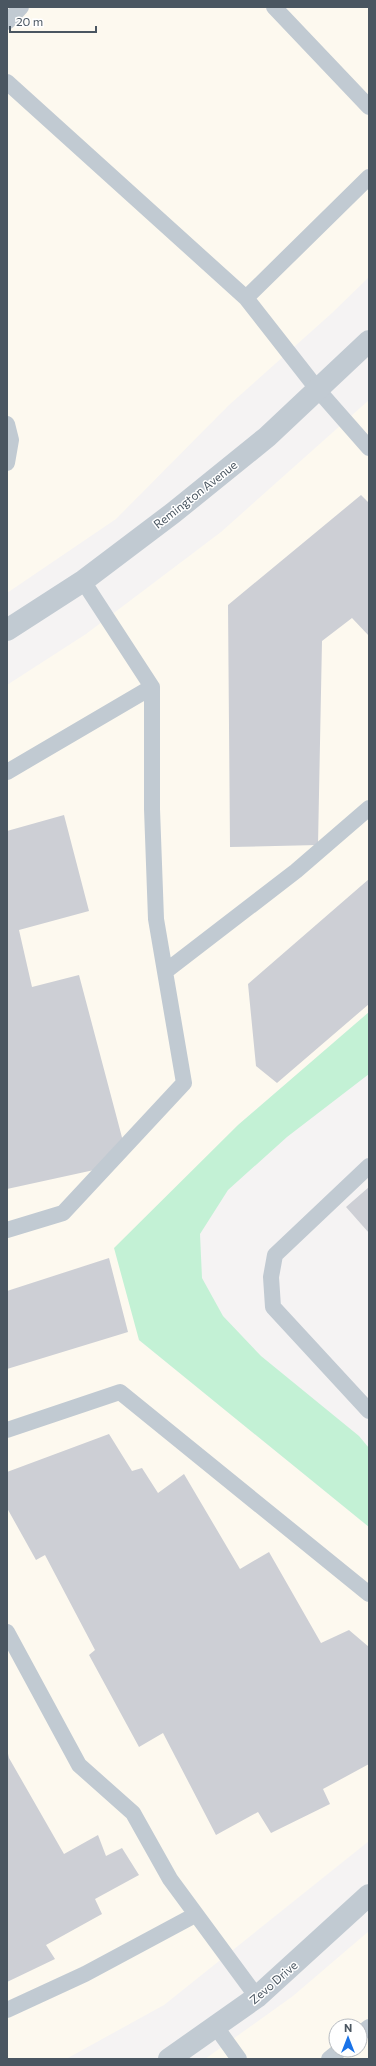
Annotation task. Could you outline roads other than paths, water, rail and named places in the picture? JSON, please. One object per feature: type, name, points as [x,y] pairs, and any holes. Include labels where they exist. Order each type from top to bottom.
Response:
[{"type":"street","name":"Remington Avenue","points":[[7,630],[83,581],[174,513],[255,446],[318,390],[369,341]]},
{"type":"street","name":"Zevo Drive","points":[[169,2059],[257,1997],[369,1895]]},
{"type":"lane","points":[[7,22],[21,7]]},
{"type":"lane","points":[[274,7],[369,108]]},
{"type":"lane","points":[[7,82],[246,298],[318,390],[369,448]]},
{"type":"lane","points":[[246,298],[369,177]]},
{"type":"lane","points":[[7,424],[11,440],[7,463]]},
{"type":"lane","points":[[7,1230],[63,1213],[184,1083],[156,911],[152,809],[152,687],[83,581]]},
{"type":"lane","points":[[7,772],[152,687]]},
{"type":"lane","points":[[166,971],[296,872],[369,808]]},
{"type":"lane","points":[[369,1166],[275,1255],[271,1277],[273,1307],[369,1411]]},
{"type":"lane","points":[[7,1430],[120,1392],[369,1594]]},
{"type":"lane","points":[[7,1632],[79,1765],[133,1813],[170,1879],[195,1915],[257,1997]]},
{"type":"lane","points":[[7,2010],[85,1974],[195,1915]]},
{"type":"lane","points":[[216,2026],[239,2059]]}]
